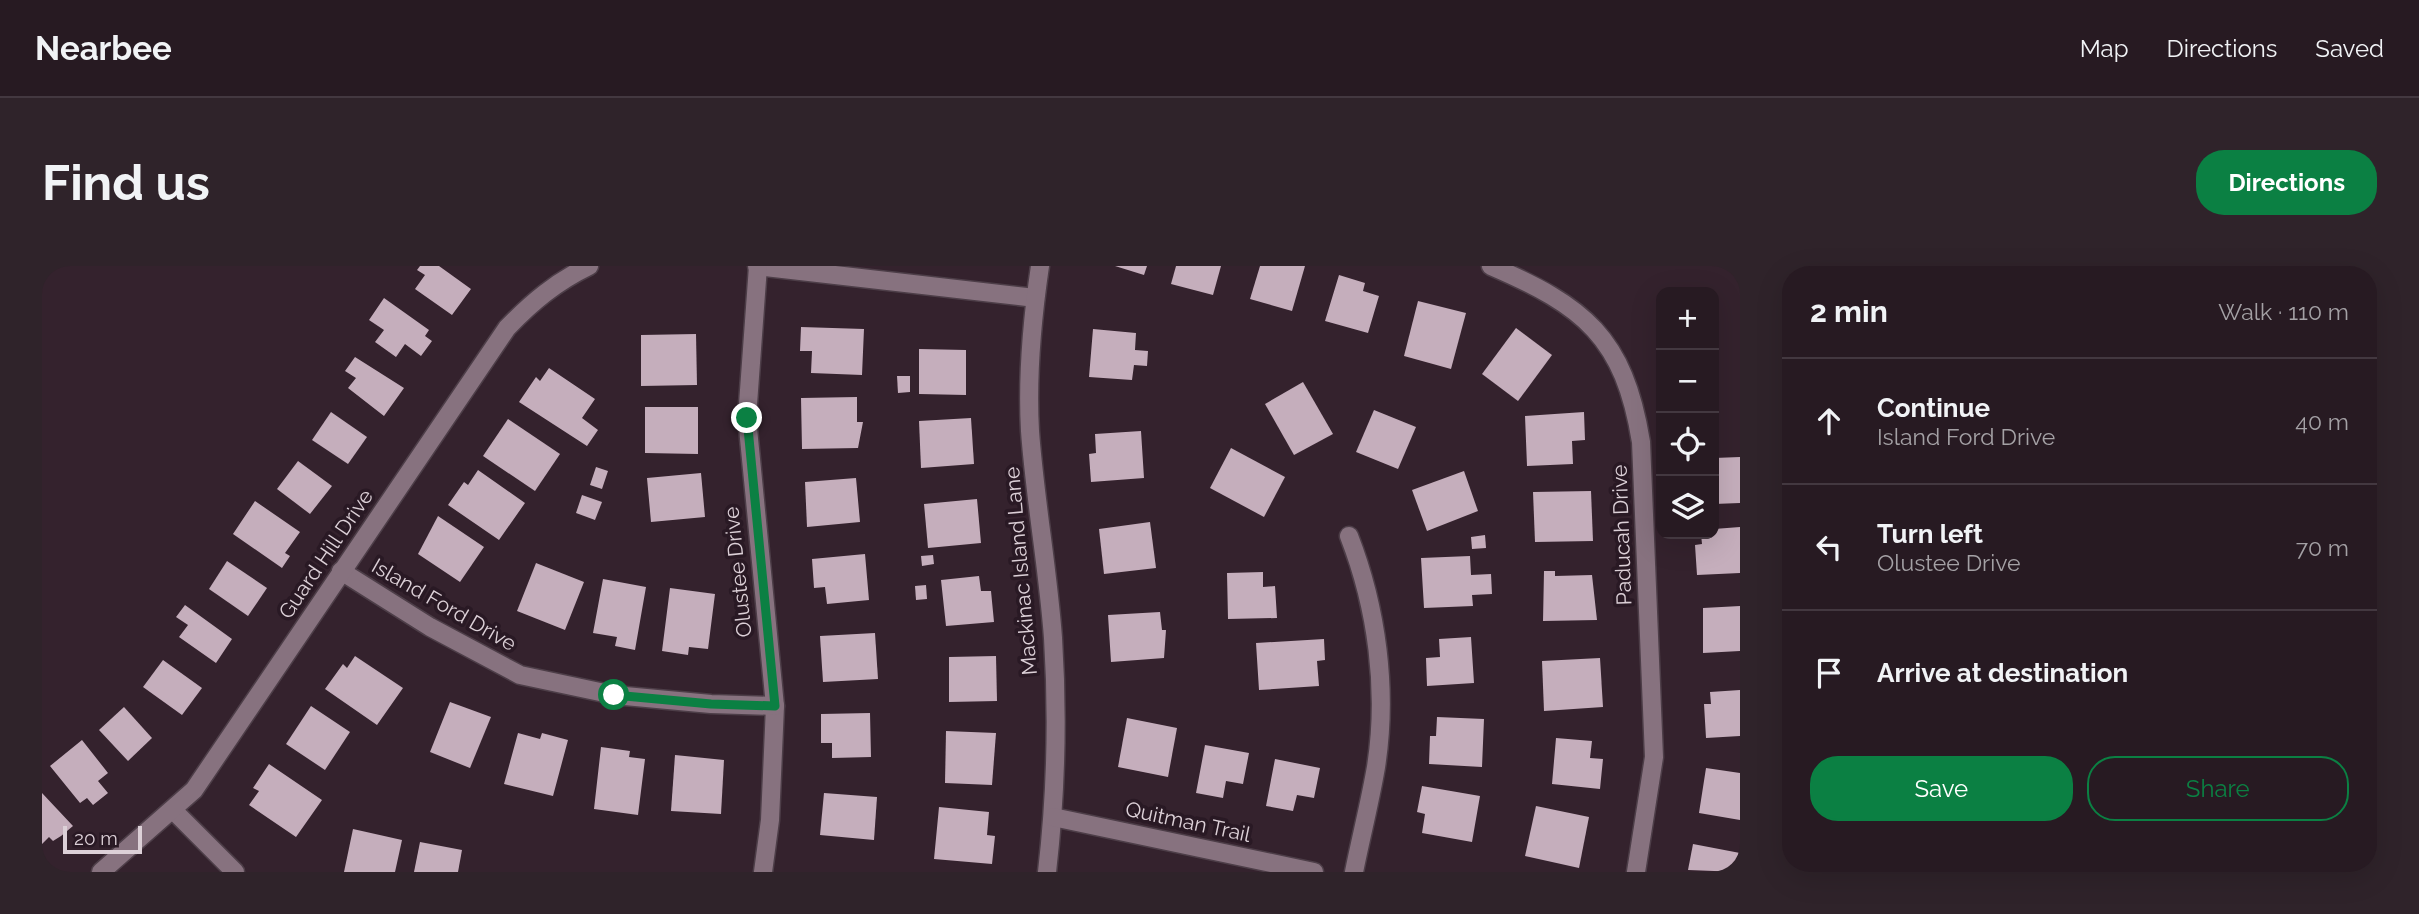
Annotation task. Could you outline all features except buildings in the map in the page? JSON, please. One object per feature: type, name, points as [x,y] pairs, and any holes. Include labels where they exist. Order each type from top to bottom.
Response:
[{"type":"street","name":"Guard Hill Drive","points":[[101,872],[194,790],[507,328],[535,299],[562,279],[589,266]]},
{"type":"street","points":[[757,266],[1035,298]]},
{"type":"street","name":"Olustee Drive","points":[[757,266],[747,418],[775,706],[770,820],[764,872]]},
{"type":"street","name":"Mackinac Island Lane","points":[[1040,266],[1035,298],[1030,429],[1053,636],[1057,724],[1053,817],[1047,872]]},
{"type":"street","name":"Paducah Drive","points":[[1491,266],[1547,290],[1582,315],[1602,338],[1634,401],[1641,442],[1654,757],[1636,872]]},
{"type":"street","points":[[1349,536],[1366,579],[1374,612],[1380,708],[1376,765],[1354,872]]},
{"type":"street","name":"Island Ford Drive","points":[[341,571],[430,627],[520,675],[614,695],[711,704],[775,706]]},
{"type":"street","points":[[173,810],[235,872]]},
{"type":"street","name":"Quitman Trail","points":[[1053,817],[1314,872]]},
{"type":"route","points":[[614,695],[711,704],[775,706],[747,418]]}]
